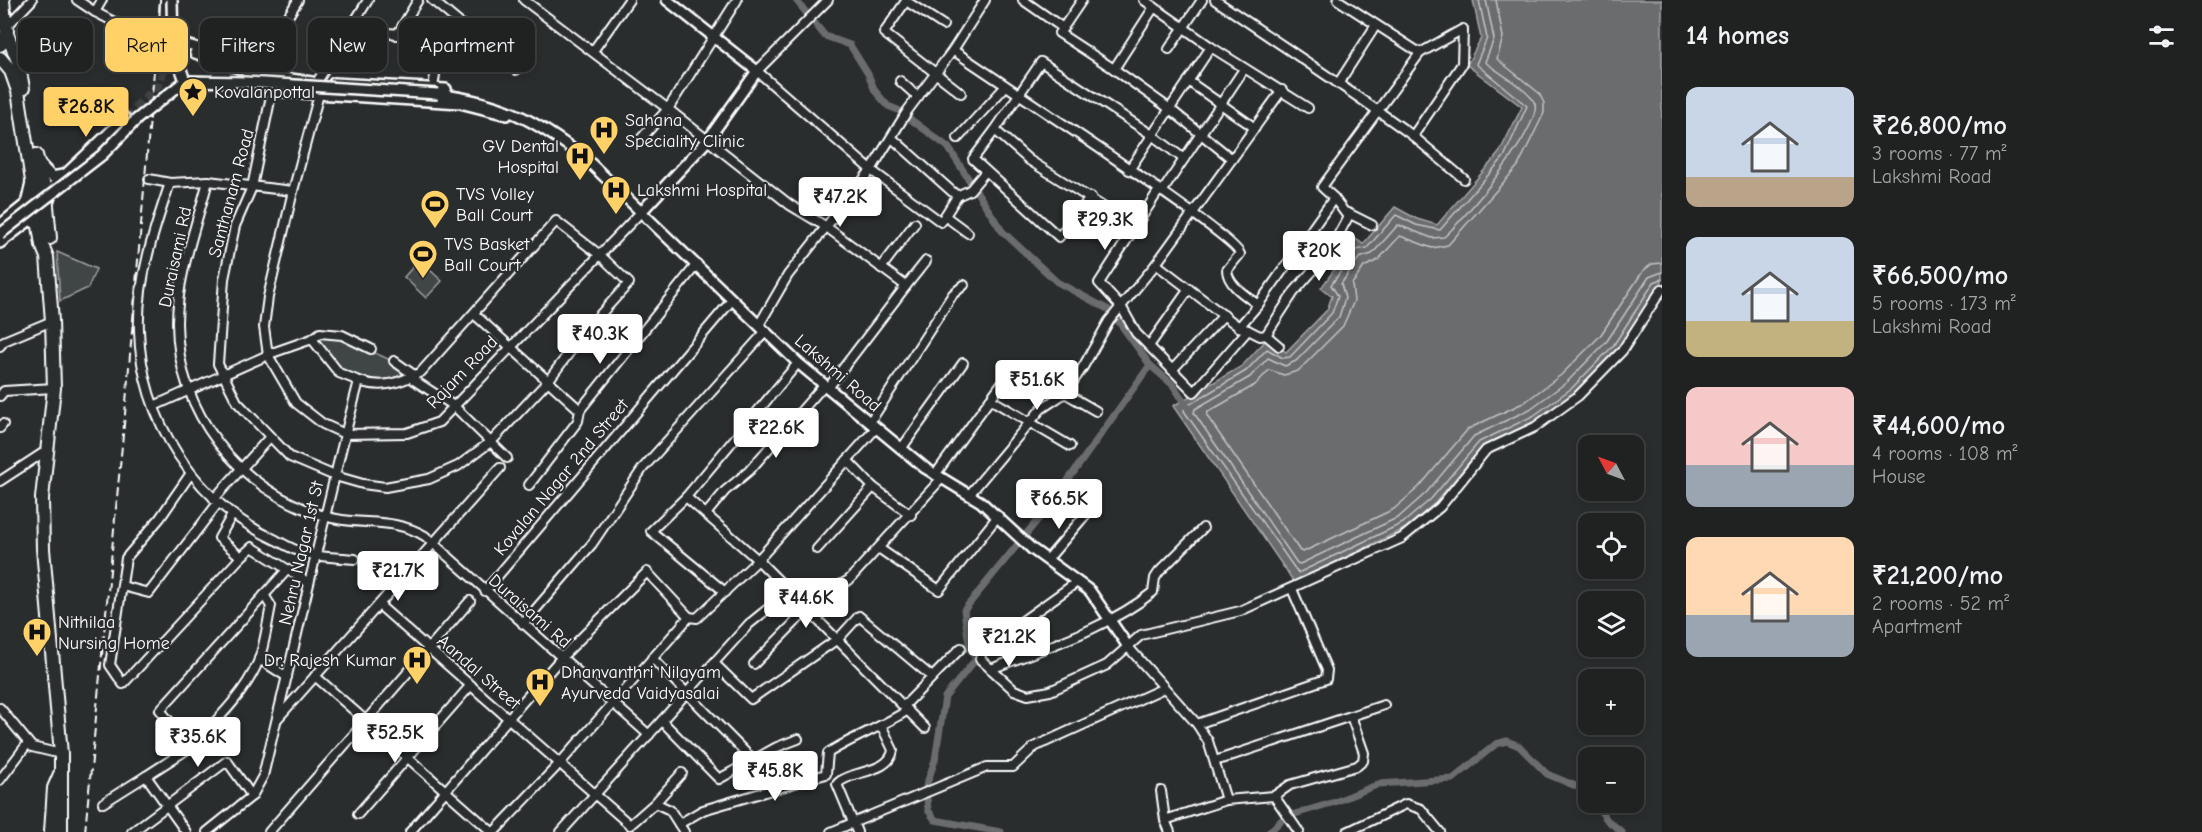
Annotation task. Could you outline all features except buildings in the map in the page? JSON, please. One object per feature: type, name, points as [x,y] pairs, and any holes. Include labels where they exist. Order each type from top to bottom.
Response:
[{"type":"main road","points":[[3,0],[4,29],[18,61],[47,203],[50,242],[47,257]]},
{"type":"main road","points":[[0,58],[11,71],[18,91],[33,179],[36,220],[47,257],[54,388],[42,498],[43,549],[61,754],[60,773],[63,788],[61,832]]},
{"type":"main road","points":[[51,832],[54,788],[60,773]]},
{"type":"street","points":[[4,29],[32,0]]},
{"type":"street","points":[[77,0],[107,18]]},
{"type":"street","points":[[95,12],[102,0]]},
{"type":"street","points":[[165,0],[164,33],[172,40],[200,48]]},
{"type":"street","points":[[172,0],[173,46],[185,81]]},
{"type":"street","points":[[287,18],[298,0]]},
{"type":"street","points":[[358,18],[368,0]]},
{"type":"street","points":[[397,35],[418,0]]},
{"type":"street","points":[[432,0],[454,18]]},
{"type":"street","points":[[524,0],[594,51],[790,205],[825,226],[906,286]]},
{"type":"street","points":[[594,51],[629,0]]},
{"type":"street","points":[[667,0],[757,72],[871,170],[941,222],[958,195],[970,190],[986,171]]},
{"type":"street","points":[[638,142],[668,109],[736,0]]},
{"type":"street","points":[[757,72],[828,0]]},
{"type":"street","points":[[1023,0],[1064,27]]},
{"type":"street","points":[[1082,0],[1059,33],[1170,109],[1232,159]]},
{"type":"street","points":[[1144,0],[1244,69],[1308,108]]},
{"type":"street","points":[[1169,49],[1202,0]]},
{"type":"street","points":[[1215,0],[1413,136],[1464,179]]},
{"type":"street","points":[[1339,0],[1420,53]]},
{"type":"street","points":[[943,25],[906,1],[884,33],[961,93]]},
{"type":"street","points":[[523,624],[592,544],[643,468],[763,328],[788,275],[871,170],[908,110],[953,50],[984,1]]},
{"type":"street","points":[[1114,69],[1154,7]]},
{"type":"street","points":[[1338,84],[1376,25]]},
{"type":"street","points":[[1372,225],[1348,213],[1322,187],[1420,53],[1463,29],[1462,64],[1413,136]]},
{"type":"street","points":[[0,234],[102,155],[144,113],[185,81],[435,91],[441,36],[387,34]]},
{"type":"street","points":[[1129,170],[1211,47]]},
{"type":"street","points":[[953,50],[1193,213],[1239,250],[1240,254],[1227,270],[1227,275],[1242,293],[1258,304]]},
{"type":"street","name":"Lakshmi Road","points":[[195,53],[200,55]]},
{"type":"street","points":[[1091,197],[1059,237],[972,159],[995,130],[1041,62],[1152,135],[1184,159]]},
{"type":"street","points":[[1244,69],[1099,283],[1122,308],[1136,333],[1194,392],[1248,330]]},
{"type":"street","name":"Lakshmi Road","points":[[527,119],[460,103],[253,90],[250,72],[302,81],[435,91],[478,99],[527,119],[548,130],[586,159],[642,211],[798,363],[901,449],[998,516],[1032,549],[1090,591],[1129,648]]},
{"type":"street","points":[[317,82],[323,72]]},
{"type":"street","name":"Rajam Road","points":[[319,94],[292,190],[264,327],[269,354],[296,403],[323,424],[345,434],[407,433],[439,422],[509,347],[601,256],[707,141],[757,72]]},
{"type":"street","points":[[900,81],[918,97]]},
{"type":"street","points":[[1188,81],[1255,128]]},
{"type":"street","points":[[958,138],[1005,87]]},
{"type":"street","points":[[969,495],[1041,409],[1065,393],[1083,367],[1109,321],[1156,264],[1281,90]]},
{"type":"street","name":"Santhanam Road","points":[[272,91],[252,187],[235,226],[224,279],[218,364],[237,402],[269,438],[290,457],[334,476],[385,487],[416,482],[458,466],[492,441],[548,381],[587,329],[629,283],[601,256]]},
{"type":"street","points":[[0,243],[36,220],[50,199],[50,189],[125,118]]},
{"type":"street","points":[[995,130],[1029,160],[1091,197],[1135,227]]},
{"type":"street","points":[[892,138],[958,195]]},
{"type":"street","points":[[38,162],[52,177],[63,175]]},
{"type":"street","points":[[0,225],[26,204],[33,179]]},
{"type":"street","points":[[149,179],[170,183],[208,181],[292,190]]},
{"type":"street","name":"Duraisami Rd","points":[[208,181],[181,285],[177,323],[181,366],[187,391],[222,451],[240,470],[288,501],[325,517],[408,526],[433,544],[649,735]]},
{"type":"street","points":[[170,183],[153,233],[142,288],[139,328],[141,355],[154,406],[180,460],[216,501],[232,515],[266,536],[304,553],[355,559]]},
{"type":"street","points":[[1239,327],[1334,198]]},
{"type":"street","points":[[1156,264],[1239,327],[1260,336],[1266,335],[1293,292],[1329,252],[1343,228],[1348,213]]},
{"type":"street","points":[[945,216],[968,233]]},
{"type":"street","points":[[409,377],[421,372],[555,221],[601,256]]},
{"type":"street","points":[[881,268],[915,223]]},
{"type":"street","points":[[705,514],[826,386],[926,261]]},
{"type":"street","points":[[529,485],[578,421],[580,410],[696,264]]},
{"type":"street","points":[[410,832],[561,658],[647,572],[689,617],[697,618],[758,560],[847,460],[873,425],[953,294],[964,285]]},
{"type":"street","points":[[1149,346],[1189,289]]},
{"type":"street","points":[[1077,582],[982,650],[980,659],[1014,690],[1028,695],[1050,692],[1091,674],[1129,648],[1141,635],[1240,611],[1402,538],[1440,507],[1486,450],[1535,427],[1578,396],[1622,351],[1662,289]]},
{"type":"street","name":"Kovalan Nagar 2nd Street","points":[[484,591],[732,300]]},
{"type":"street","points":[[474,314],[580,410]]},
{"type":"street","points":[[1172,370],[1224,315]]},
{"type":"street","points":[[0,346],[4,341],[52,321]]},
{"type":"street","points":[[154,406],[269,354],[312,339],[320,333],[342,335],[371,349]]},
{"type":"street","points":[[1266,335],[1279,346]]},
{"type":"street","points":[[312,339],[339,373],[373,386],[396,384],[414,375],[394,361]]},
{"type":"street","points":[[725,592],[651,531],[686,497],[798,363]]},
{"type":"street","points":[[901,449],[963,363]]},
{"type":"street","points":[[409,377],[454,406],[507,458]]},
{"type":"street","points":[[754,664],[808,608],[828,592],[849,580],[910,515],[1004,380]]},
{"type":"street","name":"Nehru Nagar 1st St","points":[[207,832],[252,796],[263,776],[334,476],[359,381]]},
{"type":"street","points":[[0,396],[4,391],[54,388]]},
{"type":"street","points":[[1065,393],[1096,411]]},
{"type":"street","points":[[990,399],[1070,446]]},
{"type":"street","points":[[122,586],[149,593],[240,470],[269,438]]},
{"type":"street","points":[[0,481],[46,451]]},
{"type":"street","points":[[847,460],[873,487],[910,515]]},
{"type":"street","points":[[277,719],[500,468]]},
{"type":"street","points":[[191,473],[160,518],[126,558],[110,665],[123,684],[252,547],[309,583]]},
{"type":"street","points":[[817,549],[873,487]]},
{"type":"street","points":[[686,497],[758,560],[808,608],[925,728]]},
{"type":"street","points":[[1047,560],[1087,513]]},
{"type":"street","points":[[232,515],[219,538],[241,557]]},
{"type":"street","points":[[880,549],[939,590],[998,516]]},
{"type":"street","points":[[992,669],[1110,620],[1154,592],[1155,578],[1159,572],[1203,528]]},
{"type":"street","points":[[191,747],[160,710],[287,570]]},
{"type":"street","points":[[1197,724],[1326,679],[1327,670],[1292,589]]},
{"type":"street","points":[[561,832],[749,624],[790,591]]},
{"type":"street","points":[[103,803],[191,747],[244,688],[259,659],[271,606],[264,595]]},
{"type":"street","points":[[269,832],[364,719],[470,600]]},
{"type":"street","name":"Aandal Street","points":[[379,605],[561,762],[630,825],[655,803]]},
{"type":"street","points":[[714,663],[751,699],[839,638],[859,616],[932,677]]},
{"type":"street","points":[[315,676],[493,832],[561,762],[689,617]]},
{"type":"street","points":[[679,824],[703,810],[826,774],[828,753],[882,727],[906,708],[961,648]]},
{"type":"street","points":[[1129,648],[1197,724],[1208,741],[1226,800]]},
{"type":"street","points":[[652,658],[753,760]]},
{"type":"street","points":[[259,659],[287,677]]},
{"type":"street","points":[[358,814],[471,685]]},
{"type":"street","points":[[831,832],[987,767],[1013,767],[1034,747],[1164,688]]},
{"type":"street","points":[[1215,761],[1384,705]]},
{"type":"street","points":[[1,713],[32,747],[61,754]]},
{"type":"street","points":[[1165,820],[1226,800],[1274,796],[1290,785],[1357,766],[1363,761],[1364,753],[1352,716]]},
{"type":"street","points":[[662,721],[719,779],[798,739]]},
{"type":"street","points":[[857,832],[837,784],[842,779],[872,769],[890,758],[893,750],[882,727]]},
{"type":"street","points":[[0,780],[28,742]]},
{"type":"street","points":[[132,832],[227,761],[252,796]]},
{"type":"street","points":[[682,773],[655,803],[670,810],[684,832]]},
{"type":"street","points":[[146,776],[186,832]]},
{"type":"street","points":[[1161,792],[1165,820],[1170,832]]},
{"type":"street","points":[[1274,796],[1297,830]]},
{"type":"street","points":[[1347,832],[1406,804],[1421,809],[1440,832]]},
{"type":"shaded area","points":[[57,252],[96,269],[88,288],[60,301]]},
{"type":"shaded area","name":"TVS Basket Ball Court","points":[[419,260],[442,281],[426,298],[404,277]]},
{"type":"shaded area","points":[[321,328],[412,370],[396,377],[378,380],[352,375],[336,363],[316,336]]},
{"type":"water","points":[[1473,0],[1662,0],[1662,282],[1618,350],[1576,392],[1537,421],[1483,446],[1435,503],[1406,528],[1294,582],[1173,406],[1242,366],[1267,339],[1286,352],[1327,310],[1332,296],[1321,288],[1356,239],[1363,244],[1395,207],[1417,219],[1437,225],[1499,153],[1522,107],[1467,65],[1481,38]]},
{"type":"waterway","points":[[796,0],[825,36],[850,45],[868,74],[875,91],[888,106],[898,110],[948,147],[1002,231],[1057,282],[1111,311],[1150,365],[1054,500],[964,610],[970,650],[976,659],[945,697],[935,760],[926,786],[928,810],[935,820],[1001,832]]},
{"type":"waterway","points":[[1150,365],[1173,385],[1188,408]]},
{"type":"waterway","points":[[1269,832],[1285,817],[1335,802],[1379,784],[1453,779],[1496,744],[1507,741],[1519,746],[1547,774],[1578,787]]},
{"type":"waterway","points":[[1602,813],[1622,832]]},
{"type":"tunnel","points":[[125,118],[159,84],[168,55],[177,51],[195,53]]},
{"type":"railway","points":[[85,832],[125,414],[160,0]]},
{"type":"place","name":"Kovalanpottal","points":[[193,118]]},
{"type":"place","name":"Sahana Speciality Clinic","points":[[604,156]]},
{"type":"place","name":"GV Dental Hospital","points":[[580,182]]},
{"type":"place","name":"Lakshmi Hospital","points":[[616,216]]},
{"type":"place","name":"TVS Volley Ball Court","points":[[435,230]]},
{"type":"place","name":"TVS Basket Ball Court","points":[[423,280]]},
{"type":"place","name":"Nithilaa Nursing Home","points":[[37,658]]},
{"type":"place","name":"Dr. Rajesh Kumar","points":[[417,686]]},
{"type":"place","name":"Dhanvanthri Nilayam Ayurveda Vaidyasalai","points":[[540,708]]}]
